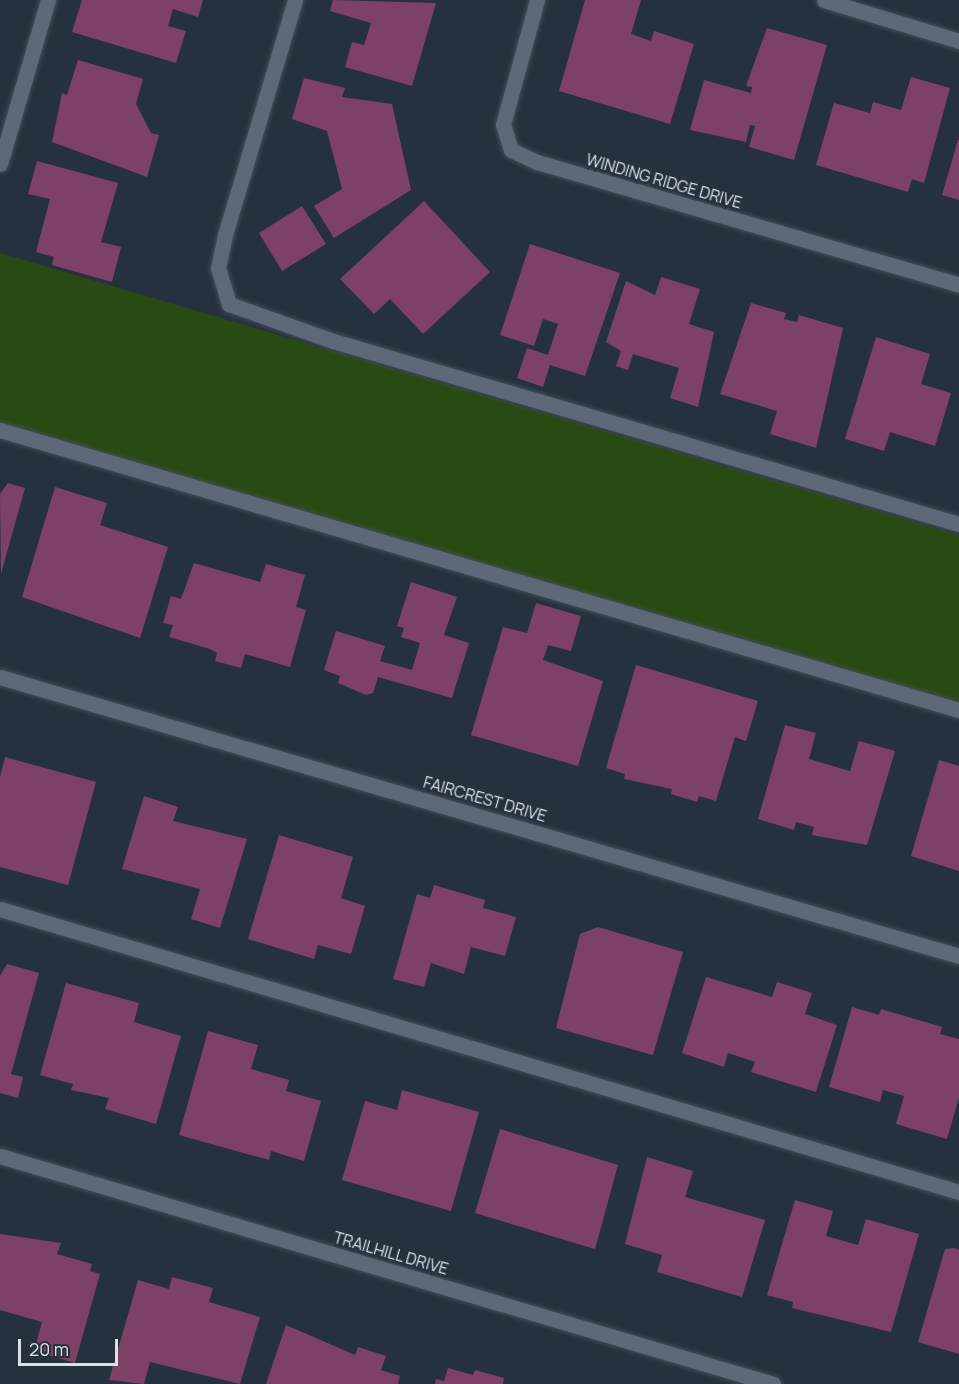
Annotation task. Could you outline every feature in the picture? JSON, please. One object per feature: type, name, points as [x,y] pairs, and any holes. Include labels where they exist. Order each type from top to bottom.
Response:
[{"type":"street","points":[[0,164],[48,0]]},
{"type":"street","points":[[295,0],[225,235],[218,268],[229,304],[333,341],[959,524]]},
{"type":"street","name":"WINDING RIDGE DRIVE","points":[[537,0],[503,124],[511,150],[537,162],[959,285]]},
{"type":"street","points":[[824,0],[959,41]]},
{"type":"street","points":[[0,430],[959,710]]},
{"type":"street","name":"FAIRCREST DRIVE","points":[[0,677],[959,956]]},
{"type":"street","points":[[0,909],[959,1192]]},
{"type":"street","name":"TRAILHILL DRIVE","points":[[0,1156],[773,1384]]},
{"type":"green space","points":[[0,253],[959,535],[959,716],[0,437]]},
{"type":"building","points":[[82,0],[203,0],[198,17],[173,9],[168,26],[186,31],[176,63],[72,32]]},
{"type":"building","points":[[333,0],[436,3],[412,86],[345,67],[352,42],[364,45],[371,23],[330,11]]},
{"type":"building","points":[[585,0],[641,0],[631,34],[651,41],[654,31],[694,44],[670,124],[559,91]]},
{"type":"building","points":[[767,28],[827,45],[794,160],[749,147],[755,126],[750,125],[746,142],[690,130],[704,80],[751,93],[752,87],[746,86]]},
{"type":"building","points":[[78,60],[143,79],[136,104],[151,133],[159,135],[147,177],[52,142],[62,93],[67,95]]},
{"type":"building","points":[[911,77],[950,88],[924,183],[912,179],[908,192],[816,165],[834,103],[870,113],[873,102],[901,110]]},
{"type":"building","points":[[304,78],[345,88],[342,97],[392,104],[411,190],[334,238],[314,206],[342,189],[327,131],[292,119]]},
{"type":"building","points":[[959,140],[959,200],[942,195]]},
{"type":"building","points":[[37,161],[118,183],[101,242],[121,247],[112,282],[52,265],[54,257],[36,252],[50,199],[28,194]]},
{"type":"building","points":[[424,201],[490,272],[423,334],[390,299],[374,314],[340,279]]},
{"type":"building","points":[[302,206],[326,244],[282,271],[259,233]]},
{"type":"building","points":[[530,244],[620,273],[585,376],[550,365],[543,387],[517,378],[527,348],[548,355],[558,324],[543,319],[534,346],[500,335]]},
{"type":"building","points":[[661,277],[700,289],[689,324],[714,332],[698,407],[670,398],[679,368],[633,354],[628,370],[616,366],[621,351],[606,342],[626,281],[655,295]]},
{"type":"building","points":[[751,303],[786,313],[784,319],[797,322],[799,315],[843,328],[816,448],[770,434],[777,411],[720,394]]},
{"type":"building","points":[[876,337],[930,354],[921,384],[951,393],[935,446],[890,432],[884,451],[845,439]]},
{"type":"building","points":[[8,483],[25,488],[1,574],[0,494]]},
{"type":"building","points":[[55,487],[107,503],[100,525],[168,547],[140,638],[22,597]]},
{"type":"building","points":[[194,563],[260,582],[266,564],[305,575],[296,607],[306,610],[290,667],[245,654],[241,668],[215,661],[217,653],[210,649],[169,637],[173,625],[163,623],[171,596],[181,599]]},
{"type":"building","points":[[411,582],[457,597],[444,635],[469,643],[452,698],[378,677],[373,693],[366,695],[338,683],[340,676],[324,670],[336,631],[385,646],[380,661],[412,670],[420,643],[401,637],[404,628],[397,626]]},
{"type":"building","points":[[536,603],[581,616],[571,651],[548,645],[543,660],[603,681],[578,766],[471,735],[503,627],[527,633]]},
{"type":"building","points":[[636,665],[758,701],[746,741],[735,737],[716,801],[699,796],[697,802],[671,794],[672,789],[624,779],[625,774],[606,768]]},
{"type":"building","points":[[785,725],[816,733],[809,759],[850,771],[859,741],[895,751],[867,845],[812,835],[814,827],[796,822],[794,830],[758,819]]},
{"type":"building","points":[[5,757],[96,782],[68,885],[0,867],[0,777]]},
{"type":"building","points":[[939,760],[959,766],[959,871],[911,856]]},
{"type":"building","points":[[144,796],[178,807],[173,821],[247,839],[220,928],[191,919],[200,889],[122,869]]},
{"type":"building","points":[[279,835],[353,857],[341,898],[365,906],[351,954],[318,945],[314,959],[248,939]]},
{"type":"building","points":[[434,885],[485,900],[483,908],[516,917],[505,956],[471,947],[464,974],[431,963],[424,987],[393,979],[417,894],[430,898]]},
{"type":"building","points":[[598,927],[683,952],[653,1055],[556,1028],[580,934]]},
{"type":"building","points":[[7,964],[39,973],[11,1074],[23,1077],[18,1098],[0,1093],[0,976]]},
{"type":"building","points":[[706,977],[772,997],[777,982],[812,993],[805,1014],[837,1025],[816,1092],[751,1072],[755,1062],[728,1053],[724,1067],[682,1053]]},
{"type":"building","points":[[66,983],[139,1003],[134,1022],[181,1036],[156,1124],[105,1109],[109,1098],[71,1090],[73,1084],[40,1075]]},
{"type":"building","points":[[852,1007],[879,1015],[881,1009],[942,1027],[940,1034],[959,1039],[959,1098],[947,1139],[896,1124],[904,1096],[883,1090],[880,1102],[829,1087]]},
{"type":"building","points":[[208,1031],[258,1045],[251,1069],[289,1080],[286,1091],[321,1101],[304,1161],[271,1151],[269,1160],[179,1135]]},
{"type":"building","points":[[402,1090],[479,1112],[451,1211],[342,1180],[365,1101],[397,1110]]},
{"type":"building","points":[[500,1129],[618,1165],[595,1249],[475,1213]]},
{"type":"building","points":[[647,1157],[693,1171],[685,1197],[765,1220],[742,1297],[657,1272],[662,1255],[625,1244]]},
{"type":"building","points":[[795,1200],[833,1211],[826,1236],[858,1245],[866,1219],[919,1234],[891,1332],[792,1308],[793,1302],[767,1295]]},
{"type":"building","points":[[0,1234],[61,1243],[57,1254],[92,1264],[90,1271],[100,1274],[75,1363],[34,1351],[42,1322],[0,1310]]},
{"type":"building","points":[[945,1249],[959,1250],[959,1354],[918,1342]]},
{"type":"building","points":[[172,1277],[213,1288],[209,1302],[260,1317],[240,1384],[150,1362],[144,1384],[109,1380],[138,1280],[169,1289]]},
{"type":"building","points":[[286,1325],[355,1355],[358,1347],[386,1356],[381,1370],[400,1376],[398,1384],[266,1384]]},
{"type":"building","points":[[448,1368],[473,1375],[475,1370],[504,1378],[503,1384],[435,1384],[436,1379],[444,1381]]}]
